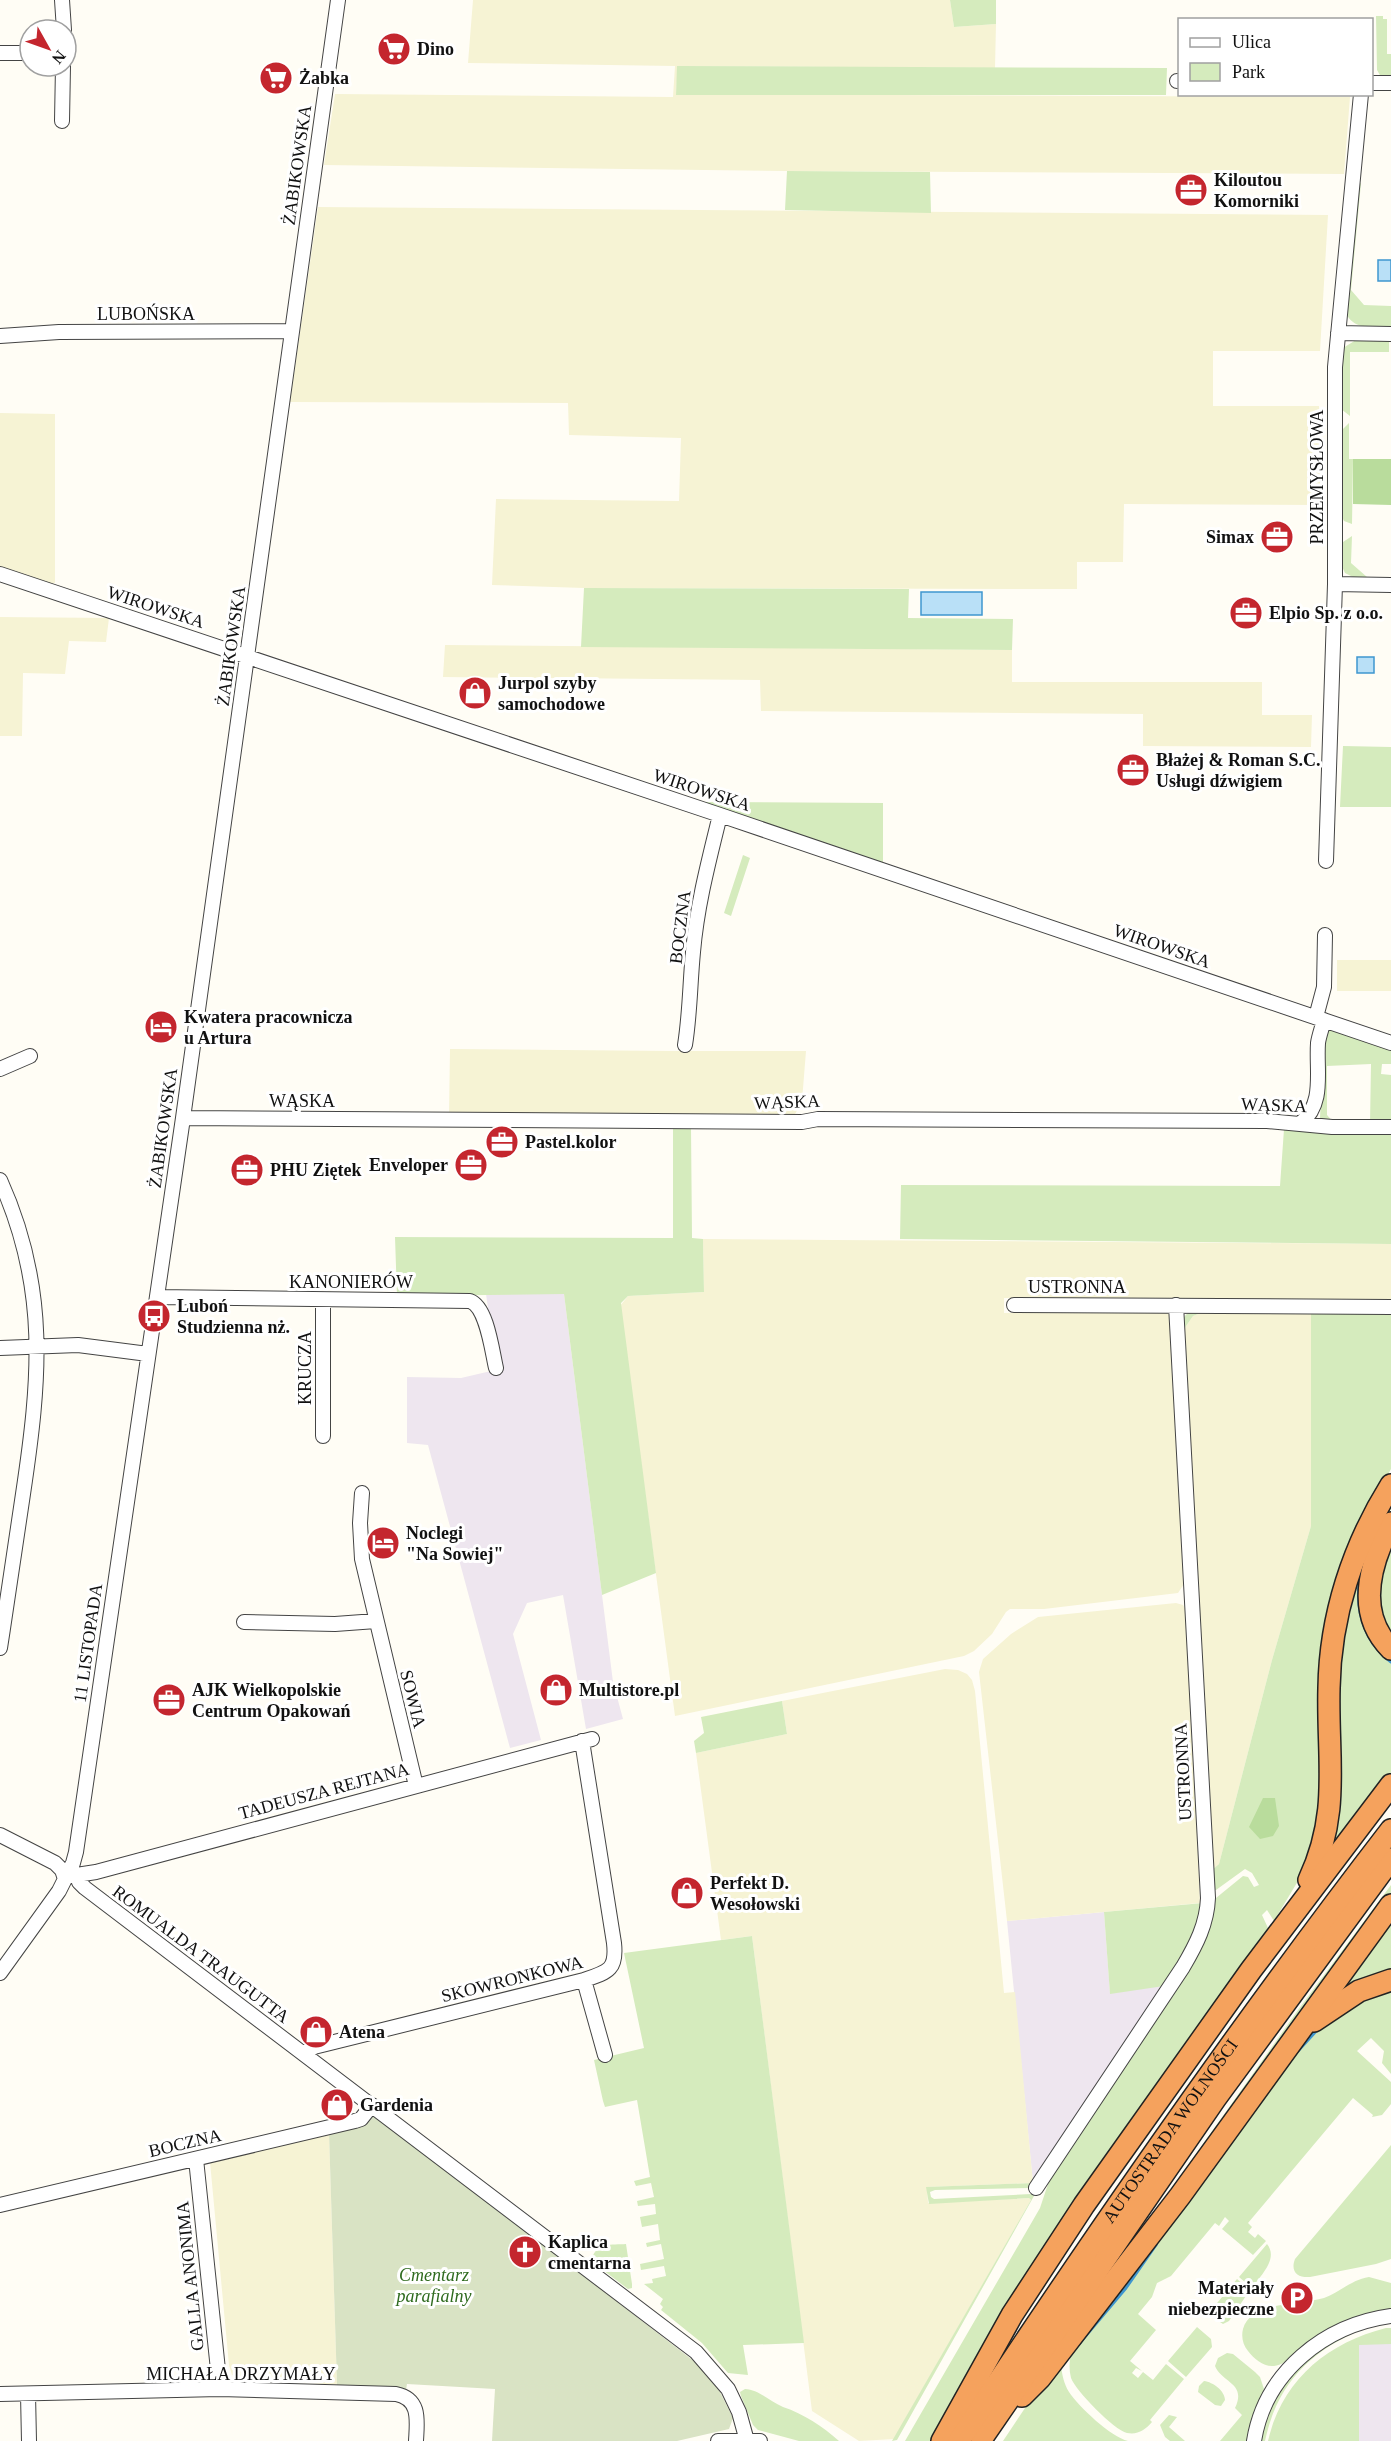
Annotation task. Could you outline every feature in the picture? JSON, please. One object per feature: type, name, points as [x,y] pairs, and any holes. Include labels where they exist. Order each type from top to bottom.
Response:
[{"type":"highway","points":[[1292,1914],[1319,1856],[1330,1808],[1332,1763],[1330,1658],[1338,1614],[1350,1570],[1363,1537],[1391,1485]]},
{"type":"highway","points":[[1391,1523],[1373,1564],[1368,1594],[1374,1624],[1391,1649]]},
{"type":"highway","points":[[942,2441],[1012,2315],[1078,2214],[1292,1914],[1391,1785]]},
{"type":"highway","name":"AUTOSTRADA WOLNOŚCI","points":[[959,2441],[1179,2119],[1391,1830]]},
{"type":"highway","name":"AUTOSTRADA WOLNOŚCI","points":[[981,2439],[1202,2117],[1391,1859]]},
{"type":"highway","points":[[981,2439],[1040,2378],[1180,2196],[1391,1905]]},
{"type":"highway","points":[[1284,2052],[1328,2010],[1359,1991],[1391,1980]]},
{"type":"street","points":[[62,0],[63,18]]},
{"type":"street","name":"ŻABIKOWSKA","points":[[157,1297],[338,0]]},
{"type":"street","points":[[0,53],[18,53]]},
{"type":"street","points":[[62,121],[63,78]]},
{"type":"street","points":[[1373,83],[1391,83]]},
{"type":"street","name":"PRZEMYSŁOWA","points":[[1326,861],[1335,584],[1335,367],[1361,96]]},
{"type":"street","name":"LUBOŃSKA","points":[[0,336],[59,332],[292,331]]},
{"type":"street","points":[[1338,333],[1391,334]]},
{"type":"street","name":"WIROWSKA","points":[[0,574],[1391,1043]]},
{"type":"street","points":[[1335,584],[1391,585]]},
{"type":"street","name":"BOCZNA","points":[[685,1045],[690,1018],[693,952],[702,890],[720,815]]},
{"type":"street","points":[[1301,1123],[1313,1110],[1317,1099],[1318,1041],[1324,987],[1325,936]]},
{"type":"street","points":[[0,1069],[30,1056]]},
{"type":"street","name":"WĄSKA","points":[[183,1118],[1301,1123],[1332,1127],[1391,1127]]},
{"type":"street","points":[[0,1180],[20,1227],[27,1256],[35,1303],[37,1345],[33,1421],[0,1648]]},
{"type":"street","name":"KANONIERÓW","points":[[157,1297],[456,1300],[476,1303],[482,1313],[496,1368]]},
{"type":"street","name":"11 LISTOPADA","points":[[0,1972],[70,1876],[76,1852],[157,1297]]},
{"type":"street","name":"KRUCZA","points":[[323,1300],[323,1436]]},
{"type":"street","name":"USTRONNA","points":[[1014,1305],[1391,1307]]},
{"type":"street","name":"USTRONNA","points":[[1036,2188],[1183,1967],[1198,1938],[1206,1914],[1208,1898],[1176,1305]]},
{"type":"street","points":[[0,1348],[78,1345],[148,1354]]},
{"type":"street","name":"SOWIA","points":[[362,1493],[361,1547],[376,1621],[416,1786]]},
{"type":"street","points":[[244,1622],[335,1624],[376,1621]]},
{"type":"street","name":"TADEUSZA REJTANA","points":[[70,1876],[587,1740]]},
{"type":"street","name":"SKOWRONKOWA","points":[[304,2054],[314,2047],[584,1980],[611,1968],[615,1958],[587,1740]]},
{"type":"street","name":"ROMUALDA TRAUGUTTA","points":[[0,1835],[55,1863],[681,2340],[712,2368],[728,2389],[751,2441]]},
{"type":"street","points":[[584,1980],[605,2055]]},
{"type":"street","name":"BOCZNA","points":[[0,2205],[358,2120],[372,2105]]},
{"type":"street","name":"GALLA ANONIMA","points":[[196,2159],[220,2389]]},
{"type":"street","points":[[1254,2441],[1268,2398],[1285,2372],[1302,2355],[1322,2339],[1341,2329],[1358,2322],[1391,2316]]},
{"type":"street","name":"MICHAŁA DRZYMAŁY","points":[[0,2394],[220,2389],[401,2395],[415,2406],[416,2441]]},
{"type":"street","points":[[28,2394],[29,2441]]},
{"type":"street","points":[[718,2441],[751,2441]]},
{"type":"shaded area","points":[[473,0],[950,0],[954,27],[996,24],[995,68],[678,66],[676,94],[1350,97],[1344,174],[787,171],[324,165],[335,94],[673,97],[675,66],[468,63]]},
{"type":"shaded area","points":[[318,207],[1328,215],[1320,351],[1213,351],[1213,406],[1319,406],[1321,505],[1124,504],[1123,562],[1077,562],[1077,589],[584,588],[492,585],[496,499],[679,501],[681,438],[569,435],[568,403],[290,402]]},
{"type":"shaded area","points":[[0,413],[55,414],[55,583],[42,583],[0,569]]},
{"type":"shaded area","points":[[0,617],[109,618],[106,642],[69,641],[65,674],[23,673],[22,736],[0,736]]},
{"type":"shaded area","points":[[445,645],[1012,650],[1012,682],[1262,682],[1262,715],[1312,715],[1311,747],[1143,746],[1143,714],[761,711],[760,680],[443,677]]},
{"type":"shaded area","points":[[1337,960],[1391,960],[1391,991],[1337,991]]},
{"type":"shaded area","points":[[450,1049],[806,1051],[802,1101],[793,1118],[449,1117]]},
{"type":"shaded area","points":[[703,1239],[1391,1244],[1391,1300],[1004,1298],[1004,1313],[1163,1310],[1171,1316],[1186,1581],[1178,1593],[1044,1609],[1010,1609],[992,1634],[974,1651],[964,1656],[675,1716],[620,1306],[628,1296],[704,1292]]},
{"type":"shaded area","points":[[486,1294],[564,1294],[613,1682],[623,1719],[586,1729],[563,1595],[527,1603],[513,1634],[541,1740],[510,1748],[428,1445],[407,1443],[407,1377],[461,1378],[491,1371],[490,1323]]},
{"type":"shaded area","points":[[1203,1312],[1311,1314],[1311,1526],[1272,1660],[1219,1864],[1212,1870],[1184,1329],[1193,1316]]},
{"type":"shaded area","points":[[1176,1603],[1183,1605],[1188,1614],[1200,1903],[1007,1921],[979,1672],[983,1659],[1011,1634],[1038,1617]]},
{"type":"shaded area","points":[[945,1669],[958,1670],[967,1674],[972,1680],[975,1691],[1004,1993],[1015,1992],[1033,2183],[927,2187],[928,2203],[1029,2198],[1031,2200],[894,2439],[859,2441],[812,2411],[752,1936],[721,1940],[696,1753],[787,1734],[782,1701]]},
{"type":"shaded area","points":[[1104,1912],[1110,1993],[1164,1985],[1033,2183],[1007,1921]]},
{"type":"shaded area","points":[[329,2133],[337,2385],[232,2375],[229,2365],[210,2162]]},
{"type":"shaded area","points":[[1359,2344],[1391,2344],[1391,2441],[1359,2441]]},
{"type":"green space","points":[[950,0],[996,0],[996,24],[954,27]]},
{"type":"green space","points":[[1376,16],[1383,16],[1383,19],[1387,19],[1387,54],[1391,54],[1391,79],[1381,77],[1377,70]]},
{"type":"green space","points":[[677,66],[1167,68],[1166,95],[676,95]]},
{"type":"green space","points":[[787,171],[930,172],[931,213],[785,210]]},
{"type":"green space","points":[[1361,183],[1351,290],[1364,305],[1391,306],[1391,327],[1365,327],[1354,323],[1346,313],[1358,185]]},
{"type":"green space","points":[[1389,339],[1389,352],[1350,352],[1350,416],[1341,409],[1343,348],[1356,340]]},
{"type":"green space","points":[[1349,423],[1349,459],[1353,459],[1352,524],[1344,521],[1341,515],[1343,474],[1341,431]]},
{"type":"green space","points":[[1353,459],[1391,459],[1391,505],[1353,504]]},
{"type":"green space","points":[[1352,536],[1351,563],[1367,577],[1391,579],[1357,579],[1345,573],[1341,562],[1342,546],[1343,542]]},
{"type":"green space","points":[[584,588],[909,589],[908,618],[1013,619],[1012,650],[581,647]]},
{"type":"green space","points":[[1343,746],[1391,747],[1391,807],[1340,807]]},
{"type":"green space","points":[[699,802],[883,803],[883,864]]},
{"type":"green space","points":[[743,855],[750,858],[731,916],[724,913]]},
{"type":"green space","points":[[1332,1029],[1391,1048],[1391,1064],[1382,1064],[1381,1074],[1391,1075],[1391,1124],[1370,1124],[1371,1064],[1327,1066],[1327,1115],[1335,1124],[1320,1118],[1324,1039],[1327,1031]]},
{"type":"green space","points":[[673,1127],[691,1127],[692,1238],[703,1239],[704,1292],[628,1296],[621,1303],[656,1573],[602,1595],[564,1294],[397,1296],[395,1237],[673,1238]]},
{"type":"green space","points":[[1284,1129],[1391,1130],[1391,1244],[900,1239],[901,1185],[1280,1186]]},
{"type":"green space","points":[[1198,1310],[1391,1310],[1391,1469],[1356,1532],[1332,1598],[1320,1674],[1323,1770],[1321,1812],[1311,1853],[1304,1871],[1274,1921],[1267,1910],[1262,1915],[1268,1928],[1060,2222],[1010,2302],[930,2441],[905,2441],[1040,2208],[1050,2178],[1197,1950],[1216,1898],[1243,1876],[1248,1877],[1254,1887],[1259,1885],[1252,1873],[1245,1869],[1216,1890],[1211,1889],[1181,1329],[1185,1316]],"holes":[[[1203,1312],[1311,1314],[1311,1526],[1272,1660],[1219,1864],[1212,1870],[1184,1329],[1193,1316]]]},
{"type":"green space","points":[[1391,1494],[1391,1509],[1370,1553],[1391,1658],[1391,1777],[1323,1867],[1342,1615]]},
{"type":"green space","points":[[1391,1531],[1391,1644],[1385,1637],[1375,1573]]},
{"type":"green space","points":[[782,1701],[787,1734],[696,1753],[694,1741],[704,1733],[701,1717]]},
{"type":"green space","points":[[1263,1798],[1275,1798],[1279,1826],[1273,1836],[1260,1839],[1249,1827]]},
{"type":"green space","points":[[1391,1885],[1391,1898],[1149,2220],[1298,2010]]},
{"type":"green space","points":[[1203,1903],[1200,1920],[1182,1961],[1118,2059],[1113,2059],[1164,1986],[1110,1994],[1104,1912]]},
{"type":"green space","points":[[1391,1912],[1391,1976],[1323,2003]]},
{"type":"green space","points":[[752,1936],[804,2343],[743,2345],[748,2375],[728,2373],[702,2343],[661,2310],[663,2307],[660,2304],[663,2299],[644,2284],[653,2283],[652,2279],[666,2276],[664,2266],[641,2270],[640,2264],[664,2259],[661,2244],[647,2247],[646,2243],[660,2240],[658,2224],[642,2227],[640,2217],[656,2214],[655,2204],[638,2206],[637,2201],[654,2197],[651,2183],[636,2186],[634,2181],[650,2177],[637,2100],[605,2107],[594,2060],[644,2048],[624,1953]]},
{"type":"green space","points":[[1391,1986],[1391,2074],[1382,2063],[1384,2051],[1371,2038],[1357,2051],[1391,2082],[1391,2104],[1382,2115],[1372,2117],[1373,2115],[1353,2098],[1248,2223],[1252,2227],[1248,2232],[1255,2238],[1258,2234],[1266,2241],[1253,2255],[1222,2229],[1229,2221],[1225,2217],[1219,2226],[1215,2223],[1171,2276],[1157,2283],[1152,2297],[1138,2314],[1156,2330],[1130,2361],[1142,2371],[1136,2368],[1132,2373],[1138,2378],[1143,2372],[1153,2380],[1166,2364],[1184,2379],[1150,2420],[1152,2422],[1147,2427],[1135,2433],[1121,2430],[1096,2409],[1074,2384],[1070,2372],[1071,2354],[1300,2043],[1326,2018]]},
{"type":"green space","points":[[1104,2074],[1106,2077],[1030,2188],[930,2192],[934,2199],[1031,2194],[1034,2196],[897,2440],[892,2441],[1031,2200],[1029,2198],[929,2204],[926,2187],[1033,2183]]},
{"type":"green space","name":"Cmentarz parafialny","points":[[372,2112],[695,2362],[718,2388],[733,2418],[729,2429],[677,2441],[492,2441],[495,2389],[407,2384],[406,2390],[337,2385],[329,2133],[367,2123],[367,2118]]},
{"type":"green space","points":[[1391,2145],[1391,2259],[1310,2277],[1296,2273],[1294,2271],[1295,2259]]},
{"type":"green space","points":[[626,2244],[632,2284],[632,2288],[628,2289],[595,2264],[592,2259],[601,2247]]},
{"type":"green space","points":[[1267,2244],[1270,2250],[1270,2261],[1252,2288],[1239,2277]]},
{"type":"green space","points":[[1369,2277],[1391,2283],[1391,2310],[1372,2313],[1335,2326],[1318,2335],[1279,2365],[1263,2364],[1253,2357],[1245,2346],[1242,2338],[1243,2329],[1255,2313],[1278,2306],[1324,2298]]},
{"type":"green space","points":[[1237,2279],[1250,2290],[1229,2321],[1223,2324],[1208,2314]]},
{"type":"green space","points":[[1197,2327],[1211,2339],[1212,2347],[1186,2377],[1168,2361]]},
{"type":"green space","points":[[1391,2328],[1391,2344],[1359,2345],[1359,2441],[1268,2441],[1284,2400],[1310,2367],[1345,2343]]},
{"type":"green space","points":[[1363,2329],[1327,2348],[1299,2372],[1287,2386],[1270,2421],[1265,2441],[1261,2441],[1276,2398],[1293,2372],[1315,2351],[1328,2343]]},
{"type":"green space","points":[[1227,2353],[1233,2354],[1255,2372],[1260,2377],[1264,2389],[1249,2441],[1220,2441],[1242,2415],[1235,2408],[1238,2400],[1236,2388],[1218,2372],[1215,2366],[1218,2358]]},
{"type":"green space","points":[[1061,2365],[1065,2383],[1074,2398],[1104,2428],[1128,2441],[1003,2441],[1037,2390]]},
{"type":"green space","points":[[1204,2381],[1221,2390],[1225,2400],[1221,2406],[1215,2405],[1198,2392],[1199,2386]]},
{"type":"green space","points":[[745,2389],[798,2413],[819,2425],[839,2441],[799,2441],[758,2430],[753,2425],[741,2396],[740,2392]]},
{"type":"green space","points":[[1169,2415],[1177,2417],[1169,2427],[1185,2441],[1170,2441],[1165,2437],[1160,2425]]},
{"type":"water","points":[[1378,260],[1391,260],[1391,281],[1378,281]]},
{"type":"water","points":[[921,592],[982,592],[982,615],[921,615]]},
{"type":"water","points":[[1357,657],[1374,657],[1374,673],[1357,673]]},
{"type":"waterway","points":[[1361,1569],[1359,1595],[1362,1620],[1373,1643],[1391,1662]]},
{"type":"waterway","points":[[1298,2051],[1318,2029]]},
{"type":"waterway","points":[[1078,2345],[1126,2288],[1156,2245]]},
{"type":"place","name":"Dino","points":[[394,49]]},
{"type":"place","name":"Żabka","points":[[276,78]]},
{"type":"place","name":"Kiloutou Komorniki","points":[[1191,190]]},
{"type":"place","name":"Simax","points":[[1277,537]]},
{"type":"place","name":"Elpio Sp. z o.o.","points":[[1246,613]]},
{"type":"place","name":"Jurpol szyby samochodowe","points":[[475,693]]},
{"type":"place","name":"Błażej & Roman S.C. Usługi dźwigiem","points":[[1133,770]]},
{"type":"place","name":"Kwatera pracownicza u Artura","points":[[161,1027]]},
{"type":"place","name":"Pastel.kolor","points":[[502,1142]]},
{"type":"place","name":"Enveloper","points":[[471,1165]]},
{"type":"place","name":"PHU Ziętek","points":[[247,1170]]},
{"type":"place","name":"Luboń Studzienna nż.","points":[[154,1316]]},
{"type":"place","name":"Noclegi \"Na Sowiej\"","points":[[383,1543]]},
{"type":"place","name":"Multistore.pl","points":[[556,1690]]},
{"type":"place","name":"AJK Wielkopolskie Centrum Opakowań","points":[[169,1700]]},
{"type":"place","name":"Perfekt D. Wesołowski","points":[[687,1893]]},
{"type":"place","name":"Atena","points":[[316,2032]]},
{"type":"place","name":"Gardenia","points":[[337,2105]]},
{"type":"place","name":"Kaplica cmentarna","points":[[525,2252]]},
{"type":"place","name":"Materiały niebezpieczne","points":[[1297,2298]]}]
